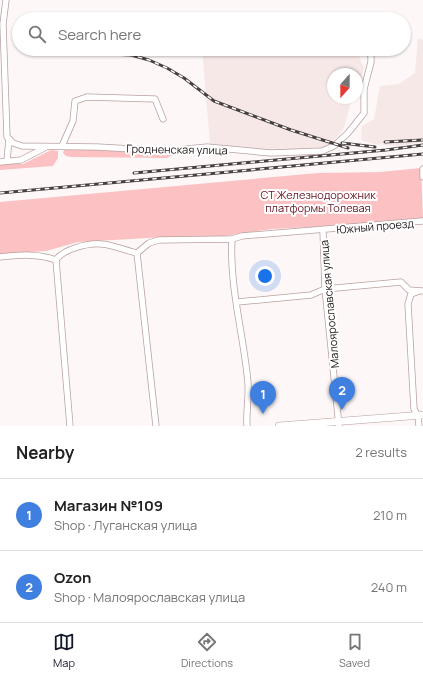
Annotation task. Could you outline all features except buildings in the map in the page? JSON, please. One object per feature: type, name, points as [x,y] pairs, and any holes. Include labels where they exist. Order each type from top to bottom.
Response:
[{"type":"main road","points":[[279,426],[339,424],[420,416]]},
{"type":"street","points":[[6,0],[2,22],[7,138],[11,141],[7,162]]},
{"type":"street","name":"Гродненская улица","points":[[11,141],[22,146],[62,146],[166,151],[207,147],[271,153],[322,152],[331,148],[348,133],[364,112],[364,90],[371,62],[371,56]]},
{"type":"street","points":[[62,146],[73,121],[74,101],[87,97],[155,99],[163,119]]},
{"type":"street","name":"Гродненская улица","points":[[0,162],[21,160],[47,146]]},
{"type":"street","points":[[423,169],[423,177]]},
{"type":"street","name":"Южный проезд","points":[[137,253],[149,243],[159,240],[232,239],[242,236],[323,231],[423,222]]},
{"type":"street","name":"Малоярославская улица","points":[[323,231],[325,289],[339,424]]},
{"type":"street","points":[[232,239],[231,250],[248,384],[247,426]]},
{"type":"street","points":[[70,426],[56,260],[59,255],[70,249],[102,243],[137,253],[156,426]]},
{"type":"street","points":[[0,257],[37,255],[56,260]]},
{"type":"street","points":[[237,302],[311,295],[325,289],[401,282],[409,290],[423,291]]},
{"type":"street","points":[[419,426],[420,416],[414,409],[408,304],[410,294],[423,291]]},
{"type":"shaded area","points":[[418,38],[423,40],[423,142],[397,146],[374,144],[361,140],[362,126],[374,119],[380,86],[399,84],[415,73]]},
{"type":"shaded area","points":[[203,56],[359,56],[364,69],[363,71],[363,68],[327,68],[327,104],[350,104],[344,128],[330,146],[319,149],[274,151],[210,144]]},
{"type":"green space","points":[[67,148],[173,155],[167,158],[71,157],[66,156],[63,153]]},
{"type":"green space","points":[[51,150],[58,151],[58,158],[53,166],[0,170],[0,164],[23,164]]},
{"type":"green space","name":"СТ Железнодорожник платформы Толевая","points":[[421,168],[423,218],[334,226],[272,229],[217,237],[166,237],[78,242],[46,251],[0,254],[0,202],[318,173],[380,172]]},
{"type":"railway","points":[[135,56],[149,60],[167,68],[184,78],[214,101],[291,130],[348,148]]},
{"type":"railway","points":[[385,142],[423,140]]},
{"type":"railway","points":[[342,143],[375,147]]},
{"type":"railway","points":[[134,173],[386,150],[423,145]]},
{"type":"railway","points":[[0,193],[423,154]]},
{"type":"place","name":"Ozon","points":[[342,410]]},
{"type":"place","name":"Магазин №109","points":[[263,414]]}]
